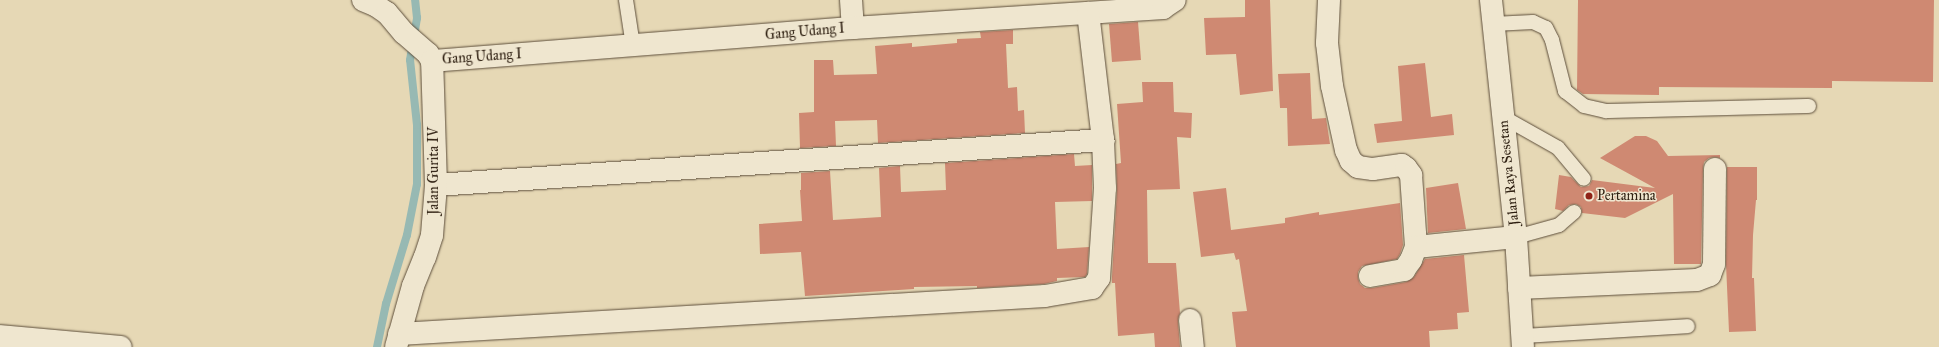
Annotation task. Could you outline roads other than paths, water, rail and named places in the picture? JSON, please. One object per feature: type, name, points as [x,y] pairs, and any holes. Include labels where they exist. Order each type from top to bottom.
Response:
[{"type":"street","points":[[363,0],[375,5],[387,13],[404,33],[430,57]]},
{"type":"street","points":[[852,0],[853,28]]},
{"type":"street","name":"Gang Udang I","points":[[430,57],[633,46],[853,28],[1163,8],[1175,0]]},
{"type":"street","points":[[1329,0],[1327,43],[1332,86],[1346,150],[1351,161],[1358,167],[1373,169],[1402,166],[1411,174],[1416,247],[1411,260],[1404,270],[1370,276]]},
{"type":"street","name":"Jalan Raya Sesetan","points":[[1490,0],[1516,237],[1518,288],[1523,341]]},
{"type":"street","points":[[398,340],[1045,296],[1092,288],[1099,278],[1105,188],[1103,140],[1088,13]]},
{"type":"street","name":"Jalan Gurita IV","points":[[398,340],[413,286],[432,235],[436,185],[430,57]]},
{"type":"street","points":[[436,185],[1103,140]]},
{"type":"street","points":[[1518,288],[1697,280],[1710,275],[1714,264],[1715,169]]},
{"type":"street","points":[[1416,247],[1516,237]]},
{"type":"street","points":[[1190,320],[1193,347]]},
{"type":"street","points":[[0,336],[121,347]]},
{"type":"lane","points":[[626,0],[633,46]]},
{"type":"lane","points":[[1493,24],[1532,22],[1546,28],[1552,40],[1566,91],[1584,106],[1606,112],[1809,106]]},
{"type":"lane","points":[[1503,117],[1558,148],[1584,179]]},
{"type":"lane","points":[[1516,237],[1559,225],[1574,212]]},
{"type":"lane","points":[[1523,341],[1688,326]]},
{"type":"waterway","points":[[377,347],[386,304],[407,235],[417,184],[417,125],[410,60],[417,18],[415,0]]},
{"type":"place","name":"Pertamina","points":[[1589,196]]}]
